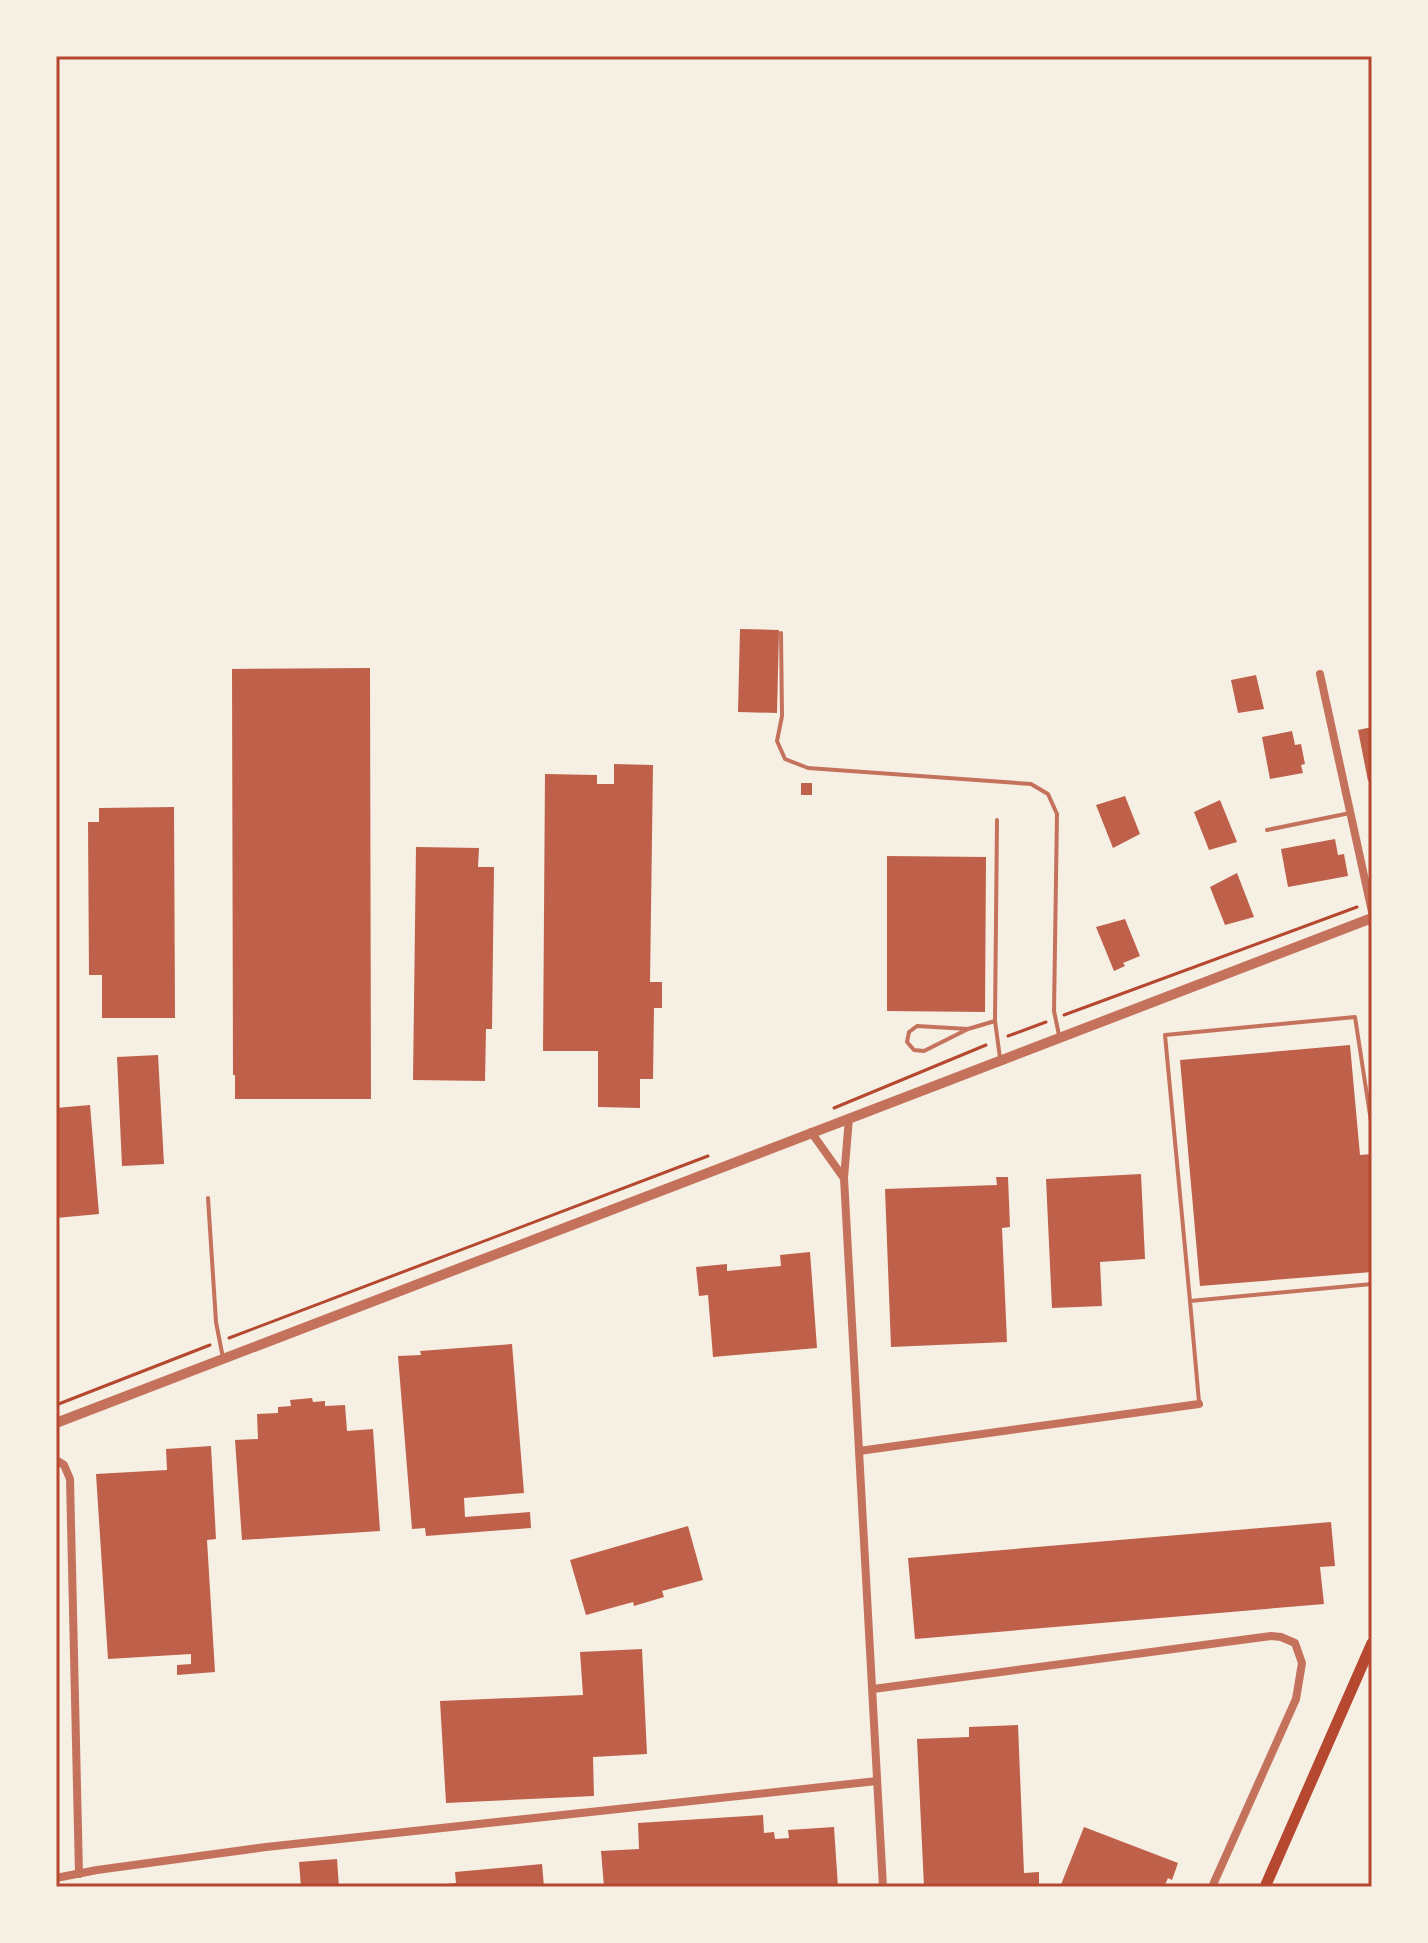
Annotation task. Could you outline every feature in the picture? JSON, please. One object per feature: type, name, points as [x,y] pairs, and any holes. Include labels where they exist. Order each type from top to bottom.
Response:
[{"type":"main road","points":[[1265,1887],[1372,1643]]},
{"type":"street","points":[[1320,674],[1371,907]]},
{"type":"street","points":[[56,1423],[1372,918]]},
{"type":"street","points":[[849,1118],[844,1178],[883,1887]]},
{"type":"street","points":[[811,1132],[844,1178]]},
{"type":"street","points":[[859,1451],[1199,1404]]},
{"type":"street","points":[[56,1460],[68,1471],[70,1487],[79,1874]]},
{"type":"street","points":[[873,1689],[1271,1636],[1295,1643],[1302,1663],[1296,1699],[1212,1887]]},
{"type":"street","points":[[56,1878],[235,1851],[418,1829],[877,1781]]},
{"type":"lane","points":[[781,633],[782,716],[777,741],[785,759],[808,768],[1031,784],[1048,794],[1057,814],[1055,1018],[1059,1038]]},
{"type":"lane","points":[[1267,830],[1350,813]]},
{"type":"lane","points":[[997,820],[995,1021],[1000,1060]]},
{"type":"lane","points":[[1199,1404],[1165,1035],[1355,1017],[1372,1128]]},
{"type":"lane","points":[[968,1029],[917,1026],[909,1032],[907,1042],[914,1050],[924,1051],[968,1029],[995,1021]]},
{"type":"lane","points":[[208,1198],[216,1322],[223,1358]]},
{"type":"lane","points":[[1190,1301],[1372,1284]]},
{"type":"path","points":[[834,1108],[1055,1018],[1371,907]]},
{"type":"path","points":[[246,1332],[717,1153]]},
{"type":"path","points":[[56,1405],[189,1353]]},
{"type":"building","points":[[740,629],[779,630],[777,713],[738,712]]},
{"type":"building","points":[[370,668],[371,1099],[235,1099],[232,669]]},
{"type":"building","points":[[1256,675],[1264,709],[1238,713],[1231,680]]},
{"type":"building","points":[[1372,727],[1372,780],[1368,781],[1358,730]]},
{"type":"building","points":[[1292,731],[1295,745],[1301,744],[1305,764],[1301,765],[1303,773],[1270,779],[1262,737]]},
{"type":"building","points":[[614,764],[653,765],[650,982],[662,982],[662,1008],[654,1008],[653,1079],[640,1079],[640,1108],[598,1107],[598,1051],[543,1051],[545,774],[597,775],[597,784],[614,784]]},
{"type":"building","points":[[801,783],[812,783],[812,795],[801,795]]},
{"type":"building","points":[[1125,796],[1140,834],[1113,848],[1096,805]]},
{"type":"building","points":[[1220,800],[1237,842],[1209,850],[1194,812]]},
{"type":"building","points":[[174,807],[175,1018],[102,1018],[102,975],[89,975],[88,822],[99,822],[99,808]]},
{"type":"building","points":[[1335,839],[1338,855],[1344,854],[1348,876],[1288,887],[1281,849]]},
{"type":"building","points":[[416,847],[479,848],[478,867],[494,867],[492,1029],[486,1029],[485,1081],[413,1080]]},
{"type":"building","points":[[887,856],[986,857],[985,1012],[887,1011]]},
{"type":"building","points":[[1237,873],[1254,917],[1225,925],[1210,887]]},
{"type":"building","points":[[1125,919],[1140,956],[1123,963],[1125,966],[1114,971],[1096,927]]},
{"type":"building","points":[[1350,1045],[1360,1155],[1372,1154],[1372,1272],[1200,1286],[1180,1060]]},
{"type":"building","points":[[158,1055],[164,1164],[122,1166],[117,1057]]},
{"type":"building","points":[[90,1105],[99,1214],[56,1218],[56,1108]]},
{"type":"building","points":[[1141,1174],[1145,1259],[1100,1262],[1102,1306],[1052,1308],[1046,1179]]},
{"type":"building","points":[[996,1177],[1008,1177],[1010,1227],[1002,1228],[1007,1342],[891,1347],[885,1189],[997,1185]]},
{"type":"building","points":[[810,1252],[817,1348],[713,1357],[708,1295],[699,1296],[696,1267],[727,1264],[727,1271],[781,1266],[780,1255]]},
{"type":"building","points":[[512,1344],[524,1493],[464,1498],[465,1517],[530,1512],[531,1528],[426,1536],[425,1528],[412,1529],[398,1356],[421,1355],[420,1351]]},
{"type":"building","points":[[312,1398],[313,1402],[325,1401],[325,1406],[345,1405],[347,1431],[373,1429],[380,1531],[242,1540],[235,1440],[258,1439],[257,1414],[278,1413],[278,1407],[291,1406],[290,1400]]},
{"type":"building","points":[[211,1446],[216,1539],[207,1540],[215,1672],[177,1675],[177,1665],[191,1664],[191,1654],[108,1659],[96,1474],[167,1470],[166,1449]]},
{"type":"building","points":[[1331,1522],[1335,1566],[1320,1567],[1324,1604],[915,1639],[908,1558]]},
{"type":"building","points":[[688,1526],[703,1580],[662,1591],[664,1597],[634,1606],[633,1602],[586,1615],[570,1560]]},
{"type":"building","points":[[642,1649],[647,1754],[593,1757],[594,1796],[446,1803],[440,1701],[583,1695],[580,1652]]},
{"type":"building","points":[[1018,1725],[1024,1873],[1039,1872],[1039,1886],[924,1887],[917,1739],[969,1737],[969,1727]]},
{"type":"building","points":[[763,1815],[764,1833],[774,1832],[775,1839],[789,1838],[788,1830],[834,1827],[838,1887],[604,1887],[601,1851],[639,1849],[638,1823]]},
{"type":"building","points":[[1084,1827],[1178,1863],[1172,1880],[1168,1878],[1164,1887],[1060,1887]]},
{"type":"building","points":[[337,1859],[339,1887],[301,1887],[299,1862]]},
{"type":"building","points":[[542,1864],[544,1887],[435,1887],[456,1883],[455,1872]]}]
